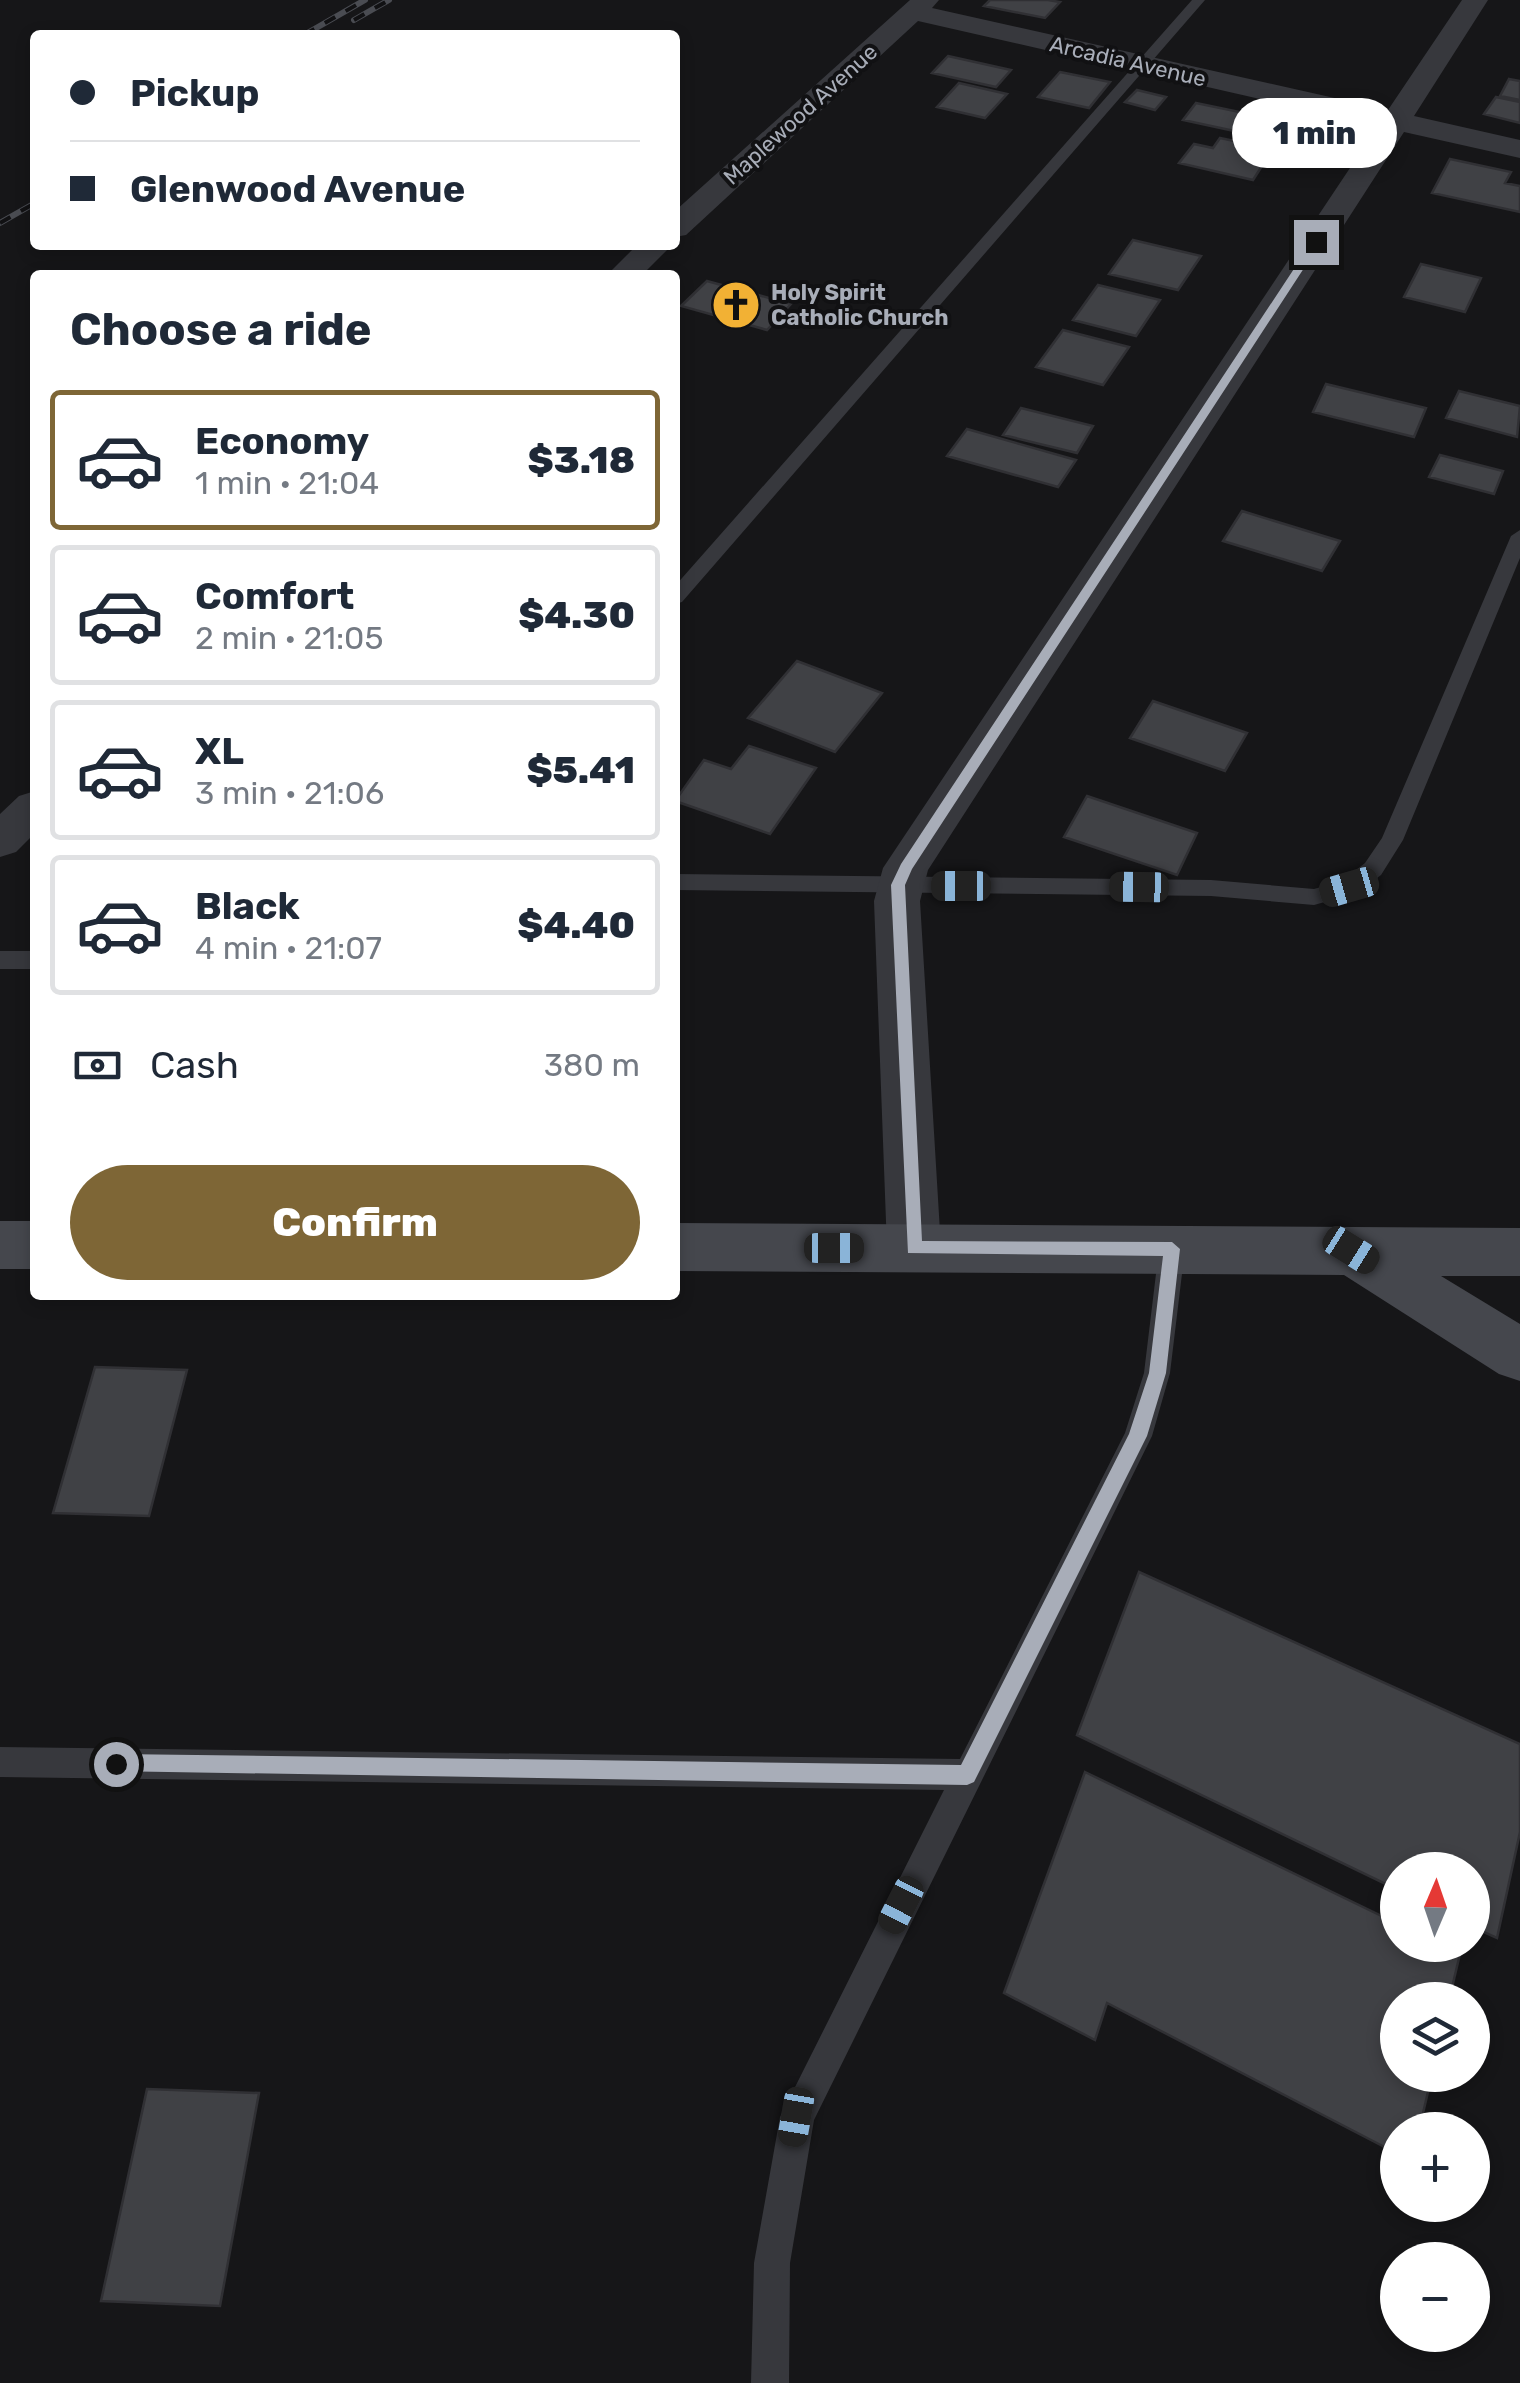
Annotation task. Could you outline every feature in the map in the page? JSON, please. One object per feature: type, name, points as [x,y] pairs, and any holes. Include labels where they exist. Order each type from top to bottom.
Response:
[{"type":"main road","points":[[0,1245],[30,1245]]},
{"type":"main road","points":[[680,1247],[1520,1252]]},
{"type":"main road","points":[[1351,1250],[1520,1355]]},
{"type":"street","points":[[914,1248],[898,885],[1475,0]]},
{"type":"street","name":"Arcadia Avenue","points":[[919,6],[1143,64],[1520,149]]},
{"type":"street","name":"Maplewood Avenue","points":[[680,223],[919,6]]},
{"type":"street","points":[[628,270],[650,250]]},
{"type":"street","points":[[0,841],[30,812]]},
{"type":"lane","points":[[680,592],[1199,0]]},
{"type":"lane","points":[[680,882],[1211,888],[1314,897],[1349,887],[1373,869],[1392,840],[1520,536]]},
{"type":"lane","points":[[0,960],[30,960]]},
{"type":"lane","points":[[770,2383],[772,2263],[796,2117],[1138,1436],[1157,1373],[1172,1249]]},
{"type":"lane","points":[[0,1762],[967,1775]]},
{"type":"building","points":[[990,0],[1060,2],[1045,18],[984,6]]},
{"type":"building","points":[[948,56],[1011,70],[996,87],[932,73]]},
{"type":"building","points":[[1060,72],[1110,82],[1089,108],[1038,97]]},
{"type":"building","points":[[1509,79],[1520,81],[1520,100],[1500,96]]},
{"type":"building","points":[[959,83],[1007,94],[985,118],[937,107]]},
{"type":"building","points":[[1137,90],[1166,97],[1155,110],[1125,102]]},
{"type":"building","points":[[1496,97],[1520,102],[1520,123],[1484,114]]},
{"type":"building","points":[[1196,103],[1302,125],[1290,143],[1183,120]]},
{"type":"building","points":[[1220,138],[1273,149],[1253,180],[1179,163],[1194,144],[1213,148]]},
{"type":"building","points":[[1450,159],[1511,172],[1505,183],[1520,186],[1520,212],[1432,193]]},
{"type":"building","points":[[1133,240],[1201,256],[1178,290],[1109,274]]},
{"type":"building","points":[[1421,264],[1481,278],[1465,312],[1404,297]]},
{"type":"building","name":"Holy Spirit Catholic Church","points":[[707,281],[791,304],[767,330],[681,306]]},
{"type":"building","points":[[1098,285],[1160,300],[1136,336],[1073,320]]},
{"type":"building","points":[[1063,330],[1129,347],[1103,385],[1036,367]]},
{"type":"building","points":[[1326,384],[1426,408],[1414,437],[1313,412]]},
{"type":"building","points":[[1459,391],[1520,406],[1517,437],[1446,418]]},
{"type":"building","points":[[1021,408],[1093,426],[1077,453],[1003,435]]},
{"type":"building","points":[[967,429],[1076,460],[1058,487],[947,456]]},
{"type":"building","points":[[1440,455],[1503,471],[1494,494],[1429,477]]},
{"type":"building","points":[[1242,511],[1340,541],[1322,571],[1223,541]]},
{"type":"building","points":[[797,661],[882,693],[835,752],[748,718]]},
{"type":"building","points":[[1153,701],[1247,733],[1225,771],[1130,738]]},
{"type":"building","points":[[749,746],[816,768],[770,834],[680,803],[680,794],[704,760],[731,769]]},
{"type":"building","points":[[1087,796],[1197,833],[1177,875],[1064,837]]},
{"type":"building","points":[[95,1367],[187,1370],[149,1516],[53,1513]]},
{"type":"building","points":[[1139,1572],[1520,1744],[1520,1832],[1497,1938],[1490,1935],[1490,1852],[1380,1852],[1380,1881],[1077,1735]]},
{"type":"building","points":[[1085,1772],[1380,1915],[1380,1962],[1458,1962],[1453,1982],[1380,1982],[1380,2092],[1428,2092],[1423,2112],[1380,2112],[1380,2145],[1107,2003],[1095,2040],[1004,1993]]},
{"type":"building","points":[[147,2089],[259,2093],[220,2306],[101,2301]]},
{"type":"railway","points":[[313,30],[365,0]]},
{"type":"railway","points":[[354,20],[389,0]]},
{"type":"railway","points":[[0,223],[30,206]]},
{"type":"place","name":"Holy Spirit Catholic Church","points":[[736,305]]},
{"type":"route","points":[[116,1764],[967,1775],[1138,1436],[1157,1373],[1172,1249],[914,1248],[898,885],[1316,242]]}]
